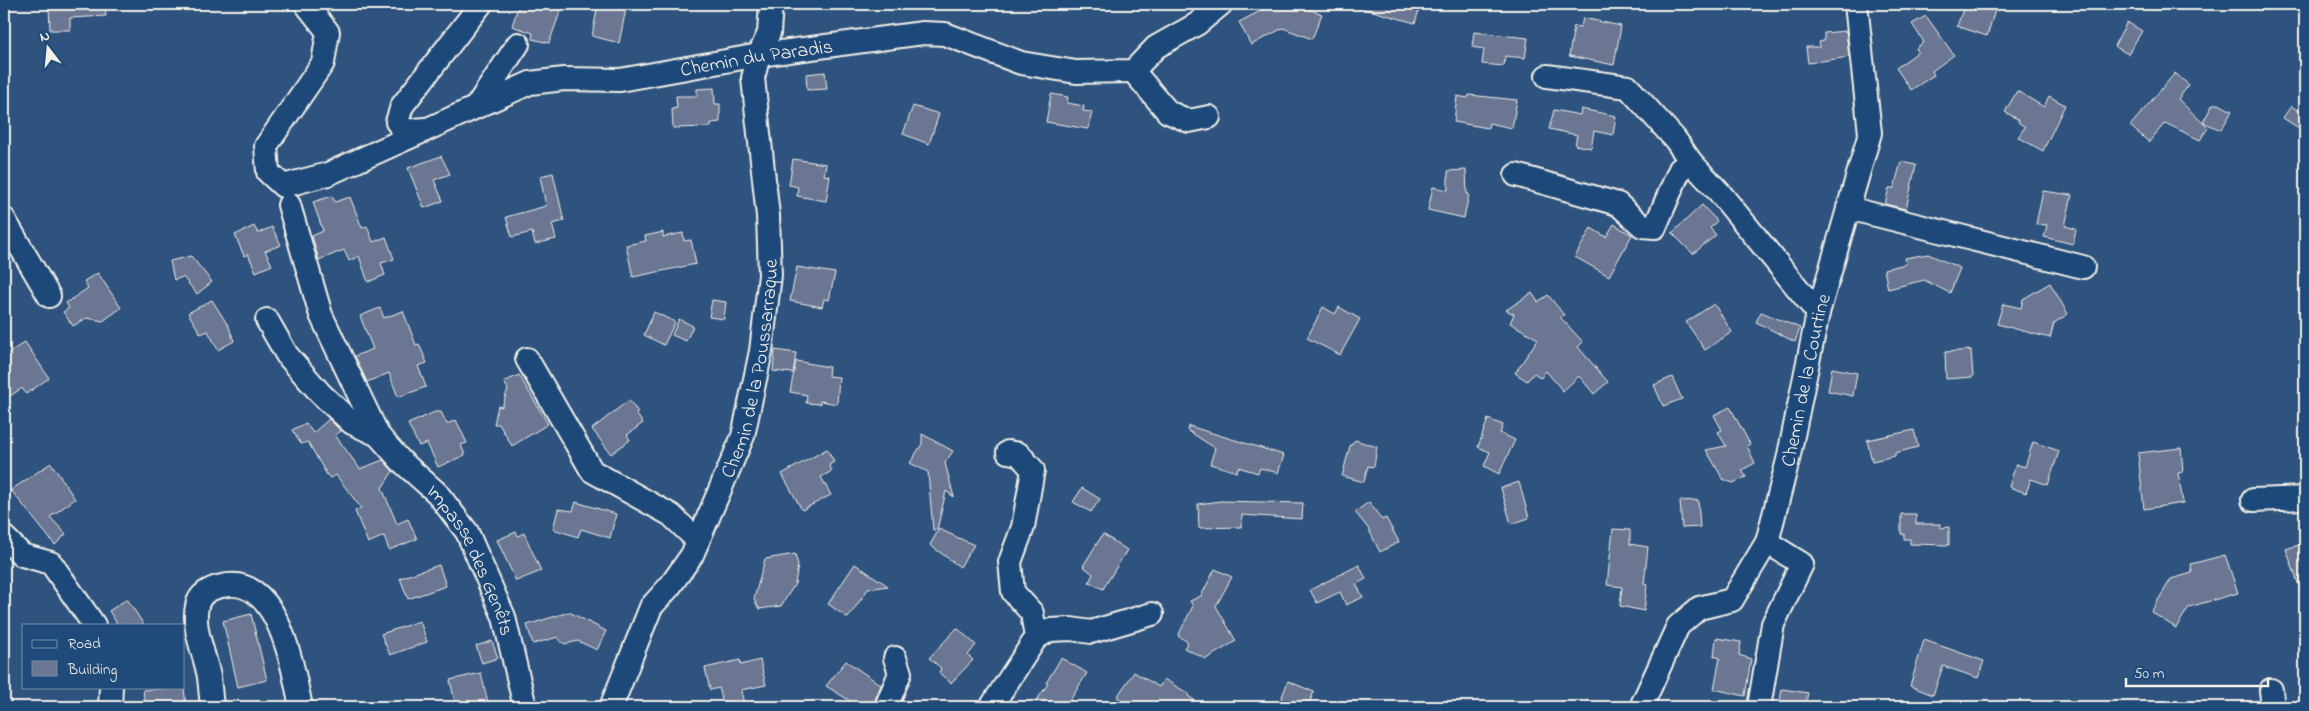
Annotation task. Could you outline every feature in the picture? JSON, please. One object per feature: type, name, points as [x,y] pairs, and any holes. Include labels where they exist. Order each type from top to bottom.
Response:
[{"type":"street","points":[[286,195],[268,172],[266,146],[323,63],[328,32],[306,4]]},
{"type":"street","points":[[428,129],[405,131],[397,122],[402,106],[481,4]]},
{"type":"street","name":"Chemin de la Poussarraque","points":[[611,707],[651,607],[670,586],[692,555],[743,436],[761,351],[770,276],[768,216],[753,78],[759,55],[769,33],[771,4]]},
{"type":"street","points":[[1210,117],[1189,121],[1168,112],[1133,71],[1156,47],[1197,24],[1222,4]]},
{"type":"street","name":"Chemin de la Courtine","points":[[1641,707],[1678,626],[1699,608],[1732,600],[1767,542],[1788,460],[1818,313],[1870,133],[1856,4]]},
{"type":"street","name":"Chemin du Paradis","points":[[286,195],[478,104],[530,83],[564,79],[620,80],[759,55],[923,33],[945,34],[1021,63],[1076,72],[1133,71]]},
{"type":"street","points":[[478,104],[518,44]]},
{"type":"street","points":[[1547,76],[1628,87],[1664,126],[1818,313]]},
{"type":"street","points":[[1516,175],[1618,204],[1642,226],[1655,227],[1680,169],[1692,162]]},
{"type":"street","name":"Impasse des Genêts","points":[[286,195],[321,315],[378,435],[401,461],[437,493],[467,532],[504,617],[525,707]]},
{"type":"street","points":[[1848,208],[2083,267]]},
{"type":"street","points":[[4,219],[49,296]]},
{"type":"street","name":"Impasse des Genêts","points":[[267,320],[287,355],[322,394],[352,422],[378,435]]},
{"type":"street","points":[[526,359],[592,471],[671,515],[698,541]]},
{"type":"street","points":[[1008,452],[1019,454],[1033,470],[1023,527],[1010,562],[1012,592],[1032,613],[1036,638]]},
{"type":"street","points":[[2253,500],[2305,498]]},
{"type":"street","points":[[4,538],[22,555],[51,563],[93,624]]},
{"type":"street","points":[[1759,707],[1774,624],[1802,564],[1767,542]]},
{"type":"street","points":[[212,707],[209,677],[195,618],[197,603],[205,592],[222,586],[238,585],[252,591],[267,606],[278,621],[289,651],[301,707]]},
{"type":"street","points":[[991,707],[1036,638],[1050,630],[1091,632],[1152,614]]},
{"type":"street","points":[[886,707],[900,673],[895,658]]},
{"type":"street","points":[[110,707],[111,688]]},
{"type":"building","points":[[49,4],[105,4],[106,16],[70,18],[70,30],[50,30]]},
{"type":"building","points":[[519,4],[563,4],[549,43],[532,39],[533,33],[512,26]]},
{"type":"building","points":[[598,4],[627,4],[619,43],[592,36]]},
{"type":"building","points":[[1274,4],[1294,4],[1322,14],[1312,39],[1283,28],[1251,45],[1239,22]]},
{"type":"building","points":[[1362,4],[1421,4],[1415,23],[1362,8]]},
{"type":"building","points":[[1965,4],[1997,4],[1987,36],[1957,26]]},
{"type":"building","points":[[1926,16],[1954,55],[1932,71],[1934,75],[1911,90],[1896,68],[1918,52],[1916,48],[1924,42],[1912,24]]},
{"type":"building","points":[[1583,18],[1621,26],[1614,65],[1569,56],[1574,26],[1581,27]]},
{"type":"building","points":[[2127,22],[2142,31],[2128,54],[2114,46]]},
{"type":"building","points":[[1846,31],[1849,57],[1808,63],[1806,47],[1820,47],[1819,42],[1824,41],[1824,33]]},
{"type":"building","points":[[1474,32],[1528,38],[1525,58],[1505,56],[1504,66],[1482,64],[1484,49],[1472,47]]},
{"type":"building","points":[[825,72],[827,89],[807,90],[806,74]]},
{"type":"building","points":[[2175,73],[2189,85],[2178,99],[2208,128],[2200,140],[2165,123],[2149,142],[2130,126]]},
{"type":"building","points":[[714,88],[715,104],[720,104],[720,122],[711,123],[711,127],[673,128],[672,109],[677,108],[676,96],[697,96],[697,89]]},
{"type":"building","points":[[2017,91],[2044,107],[2049,96],[2065,105],[2043,151],[2018,137],[2025,127],[2018,122],[2019,120],[2005,112]]},
{"type":"building","points":[[1051,94],[1068,97],[1067,103],[1084,106],[1083,111],[1092,112],[1088,129],[1046,122]]},
{"type":"building","points":[[1469,95],[1517,100],[1512,128],[1489,123],[1488,128],[1454,122],[1457,96],[1468,98]]},
{"type":"building","points":[[2213,104],[2219,104],[2232,111],[2221,130],[2203,122]]},
{"type":"building","points":[[913,106],[939,114],[929,144],[903,134]]},
{"type":"building","points":[[2291,106],[2305,115],[2305,132],[2283,118]]},
{"type":"building","points":[[1581,109],[1616,116],[1613,135],[1594,131],[1591,148],[1575,145],[1577,135],[1549,129],[1554,110],[1580,115]]},
{"type":"building","points":[[441,156],[450,174],[434,180],[443,201],[424,208],[408,168]]},
{"type":"building","points":[[793,159],[826,164],[824,175],[830,176],[826,201],[797,196],[798,187],[789,185]]},
{"type":"building","points":[[1901,162],[1916,165],[1906,209],[1885,204],[1889,188],[1894,188]]},
{"type":"building","points":[[1466,170],[1467,194],[1469,194],[1464,218],[1428,210],[1433,187],[1448,190],[1448,171]]},
{"type":"building","points":[[553,173],[564,221],[552,224],[556,239],[535,244],[532,232],[512,237],[506,217],[546,206],[540,176]]},
{"type":"building","points":[[2043,191],[2072,195],[2065,226],[2076,229],[2073,244],[2044,237],[2047,225],[2036,224]]},
{"type":"building","points":[[332,196],[335,202],[350,197],[362,228],[367,226],[373,242],[386,237],[394,259],[381,263],[385,275],[368,282],[359,256],[349,261],[344,250],[319,260],[312,236],[323,231],[313,202]]},
{"type":"building","points":[[1702,205],[1717,221],[1710,228],[1716,235],[1693,254],[1672,233]]},
{"type":"building","points":[[1614,224],[1632,235],[1609,276],[1575,257],[1591,228],[1606,237]]},
{"type":"building","points":[[254,226],[258,233],[272,227],[281,245],[265,251],[272,265],[256,272],[248,254],[244,256],[235,235]]},
{"type":"building","points":[[663,232],[663,237],[683,233],[684,241],[691,240],[696,264],[633,277],[626,245],[646,241],[645,236]]},
{"type":"building","points":[[1928,254],[1960,268],[1950,293],[1924,280],[1888,289],[1884,269],[1906,264],[1905,258]]},
{"type":"building","points":[[191,256],[212,282],[197,294],[183,277],[174,280],[170,261]]},
{"type":"building","points":[[797,267],[835,273],[829,300],[824,299],[822,307],[790,301]]},
{"type":"building","points":[[98,273],[121,308],[103,321],[87,318],[73,326],[63,312],[69,308],[66,303],[88,288],[84,281]]},
{"type":"building","points":[[2050,283],[2068,314],[2054,323],[2050,338],[1997,324],[2003,304],[2021,308],[2023,299]]},
{"type":"building","points":[[1532,293],[1538,302],[1548,295],[1564,315],[1560,317],[1583,342],[1578,347],[1608,382],[1594,394],[1579,376],[1563,391],[1546,371],[1541,378],[1534,373],[1527,381],[1515,373],[1538,339],[1510,323],[1514,314],[1506,310]]},
{"type":"building","points":[[212,300],[229,327],[234,341],[218,350],[208,331],[201,334],[188,313]]},
{"type":"building","points":[[712,300],[726,302],[724,319],[709,317]]},
{"type":"building","points":[[1714,304],[1732,332],[1705,350],[1686,322]]},
{"type":"building","points":[[1323,307],[1335,314],[1339,307],[1360,319],[1340,355],[1307,338]]},
{"type":"building","points":[[380,308],[384,318],[403,311],[416,345],[419,344],[427,363],[418,366],[426,387],[398,397],[389,373],[367,382],[355,356],[373,349],[360,316]]},
{"type":"building","points":[[654,312],[675,322],[664,345],[644,335]]},
{"type":"building","points":[[1761,312],[1800,328],[1795,342],[1756,322]]},
{"type":"building","points":[[679,319],[693,326],[686,341],[672,335]]},
{"type":"building","points":[[25,342],[49,378],[26,394],[22,388],[4,400],[4,356]]},
{"type":"building","points":[[775,350],[796,353],[793,373],[773,371]]},
{"type":"building","points":[[1971,350],[1973,377],[1946,379],[1945,352]]},
{"type":"building","points":[[796,361],[829,367],[828,376],[839,377],[837,404],[820,401],[820,404],[806,403],[807,395],[790,392]]},
{"type":"building","points":[[1832,368],[1857,373],[1853,396],[1828,391]]},
{"type":"building","points":[[519,375],[548,424],[512,446],[499,424],[494,424],[498,406],[502,407],[508,389],[504,382]]},
{"type":"building","points":[[1672,377],[1682,399],[1663,406],[1654,385]]},
{"type":"building","points":[[629,400],[643,423],[627,435],[630,440],[611,454],[592,429]]},
{"type":"building","points":[[1730,407],[1750,444],[1747,446],[1755,463],[1742,470],[1746,477],[1733,483],[1723,479],[1706,450],[1726,446],[1718,432],[1722,430],[1714,415]]},
{"type":"building","points":[[435,412],[441,412],[447,424],[456,420],[467,443],[461,445],[465,455],[438,467],[427,443],[419,446],[408,424]]},
{"type":"building","points":[[329,419],[341,431],[335,435],[360,469],[383,460],[393,471],[382,488],[397,524],[408,519],[417,539],[389,550],[384,536],[368,543],[355,511],[361,508],[336,475],[330,478],[327,475],[308,442],[301,444],[292,430],[306,423],[313,433]]},
{"type":"building","points":[[1488,419],[1503,425],[1500,433],[1515,440],[1499,474],[1484,466],[1490,452],[1478,447]]},
{"type":"building","points":[[1189,426],[1284,455],[1278,473],[1260,468],[1258,473],[1238,467],[1237,472],[1210,464],[1215,448],[1187,430]]},
{"type":"building","points":[[1914,430],[1918,447],[1895,453],[1895,456],[1872,461],[1867,440]]},
{"type":"building","points":[[922,434],[953,451],[945,463],[954,497],[946,491],[937,530],[933,530],[928,472],[910,463],[922,444]]},
{"type":"building","points":[[1355,440],[1377,447],[1374,467],[1368,466],[1364,482],[1342,476],[1350,446]]},
{"type":"building","points":[[2033,442],[2059,451],[2048,485],[2031,479],[2026,493],[2009,487],[2016,464],[2025,467]]},
{"type":"building","points":[[2181,448],[2183,472],[2178,473],[2183,503],[2144,509],[2138,453]]},
{"type":"building","points":[[827,449],[834,462],[829,465],[832,471],[821,477],[831,495],[802,510],[782,474]]},
{"type":"building","points":[[51,463],[75,499],[50,517],[66,534],[55,545],[11,490]]},
{"type":"building","points":[[1519,482],[1529,518],[1511,524],[1501,488]]},
{"type":"building","points":[[1082,488],[1100,499],[1091,512],[1073,502]]},
{"type":"building","points":[[1698,500],[1700,527],[1682,528],[1680,501]]},
{"type":"building","points":[[1221,501],[1303,503],[1302,519],[1242,515],[1241,527],[1199,528],[1198,504]]},
{"type":"building","points":[[576,502],[616,514],[610,538],[581,529],[578,537],[553,529],[558,509],[573,511]]},
{"type":"building","points":[[1369,502],[1382,520],[1386,518],[1399,542],[1380,552],[1368,528],[1355,512]]},
{"type":"building","points":[[1901,514],[1916,514],[1916,524],[1940,524],[1940,528],[1949,527],[1949,545],[1910,544],[1910,539],[1904,539],[1904,534],[1901,534]]},
{"type":"building","points":[[939,529],[974,545],[960,567],[930,545]]},
{"type":"building","points":[[1613,529],[1630,530],[1630,544],[1648,547],[1644,584],[1647,585],[1644,611],[1620,606],[1622,587],[1607,585]]},
{"type":"building","points":[[516,532],[518,536],[524,533],[541,571],[516,581],[497,540]]},
{"type":"building","points":[[1103,534],[1127,550],[1103,589],[1089,582],[1093,574],[1083,566]]},
{"type":"building","points":[[2305,543],[2305,597],[2303,597],[2286,549]]},
{"type":"building","points":[[795,554],[798,565],[795,584],[781,606],[759,609],[754,599],[765,559]]},
{"type":"building","points":[[2225,555],[2238,593],[2189,607],[2176,628],[2151,612],[2171,579],[2192,573],[2191,564]]},
{"type":"building","points":[[855,564],[888,586],[868,589],[848,618],[828,604]]},
{"type":"building","points":[[439,565],[446,586],[408,599],[400,578]]},
{"type":"building","points":[[1359,565],[1366,579],[1356,584],[1363,597],[1346,605],[1340,592],[1317,603],[1310,590]]},
{"type":"building","points":[[1215,569],[1232,577],[1216,606],[1236,641],[1206,659],[1184,648],[1188,642],[1178,636],[1193,606],[1190,601],[1201,596]]},
{"type":"building","points":[[127,599],[143,624],[117,624],[109,611]]},
{"type":"building","points":[[569,612],[606,631],[597,650],[578,641],[566,644],[561,642],[558,637],[533,644],[527,625]]},
{"type":"building","points":[[251,614],[267,680],[238,687],[223,621]]},
{"type":"building","points":[[420,621],[427,642],[390,655],[381,634]]},
{"type":"building","points":[[957,628],[976,645],[968,655],[973,660],[951,683],[939,673],[941,668],[929,658]]},
{"type":"building","points":[[1716,638],[1741,642],[1739,655],[1751,659],[1745,696],[1714,689],[1720,658],[1714,656]]},
{"type":"building","points":[[1924,640],[1984,661],[1978,678],[1943,666],[1933,695],[1910,686]]},
{"type":"building","points":[[492,641],[498,658],[482,663],[476,646]]},
{"type":"building","points":[[1061,658],[1087,673],[1066,707],[1032,707],[1048,684],[1046,683]]},
{"type":"building","points":[[740,660],[741,665],[760,660],[766,685],[741,690],[744,705],[724,707],[719,688],[710,690],[705,668]]},
{"type":"building","points":[[846,661],[881,685],[872,707],[860,707],[826,686]]},
{"type":"building","points":[[1134,672],[1159,687],[1164,679],[1189,694],[1188,696],[1205,707],[1134,707],[1117,697]]},
{"type":"building","points":[[481,673],[489,707],[468,707],[467,704],[456,707],[450,680]]},
{"type":"building","points":[[1288,681],[1314,692],[1307,707],[1278,707]]},
{"type":"building","points":[[184,688],[186,707],[145,707],[143,690]]},
{"type":"building","points":[[1782,689],[1808,693],[1805,707],[1779,707]]}]
